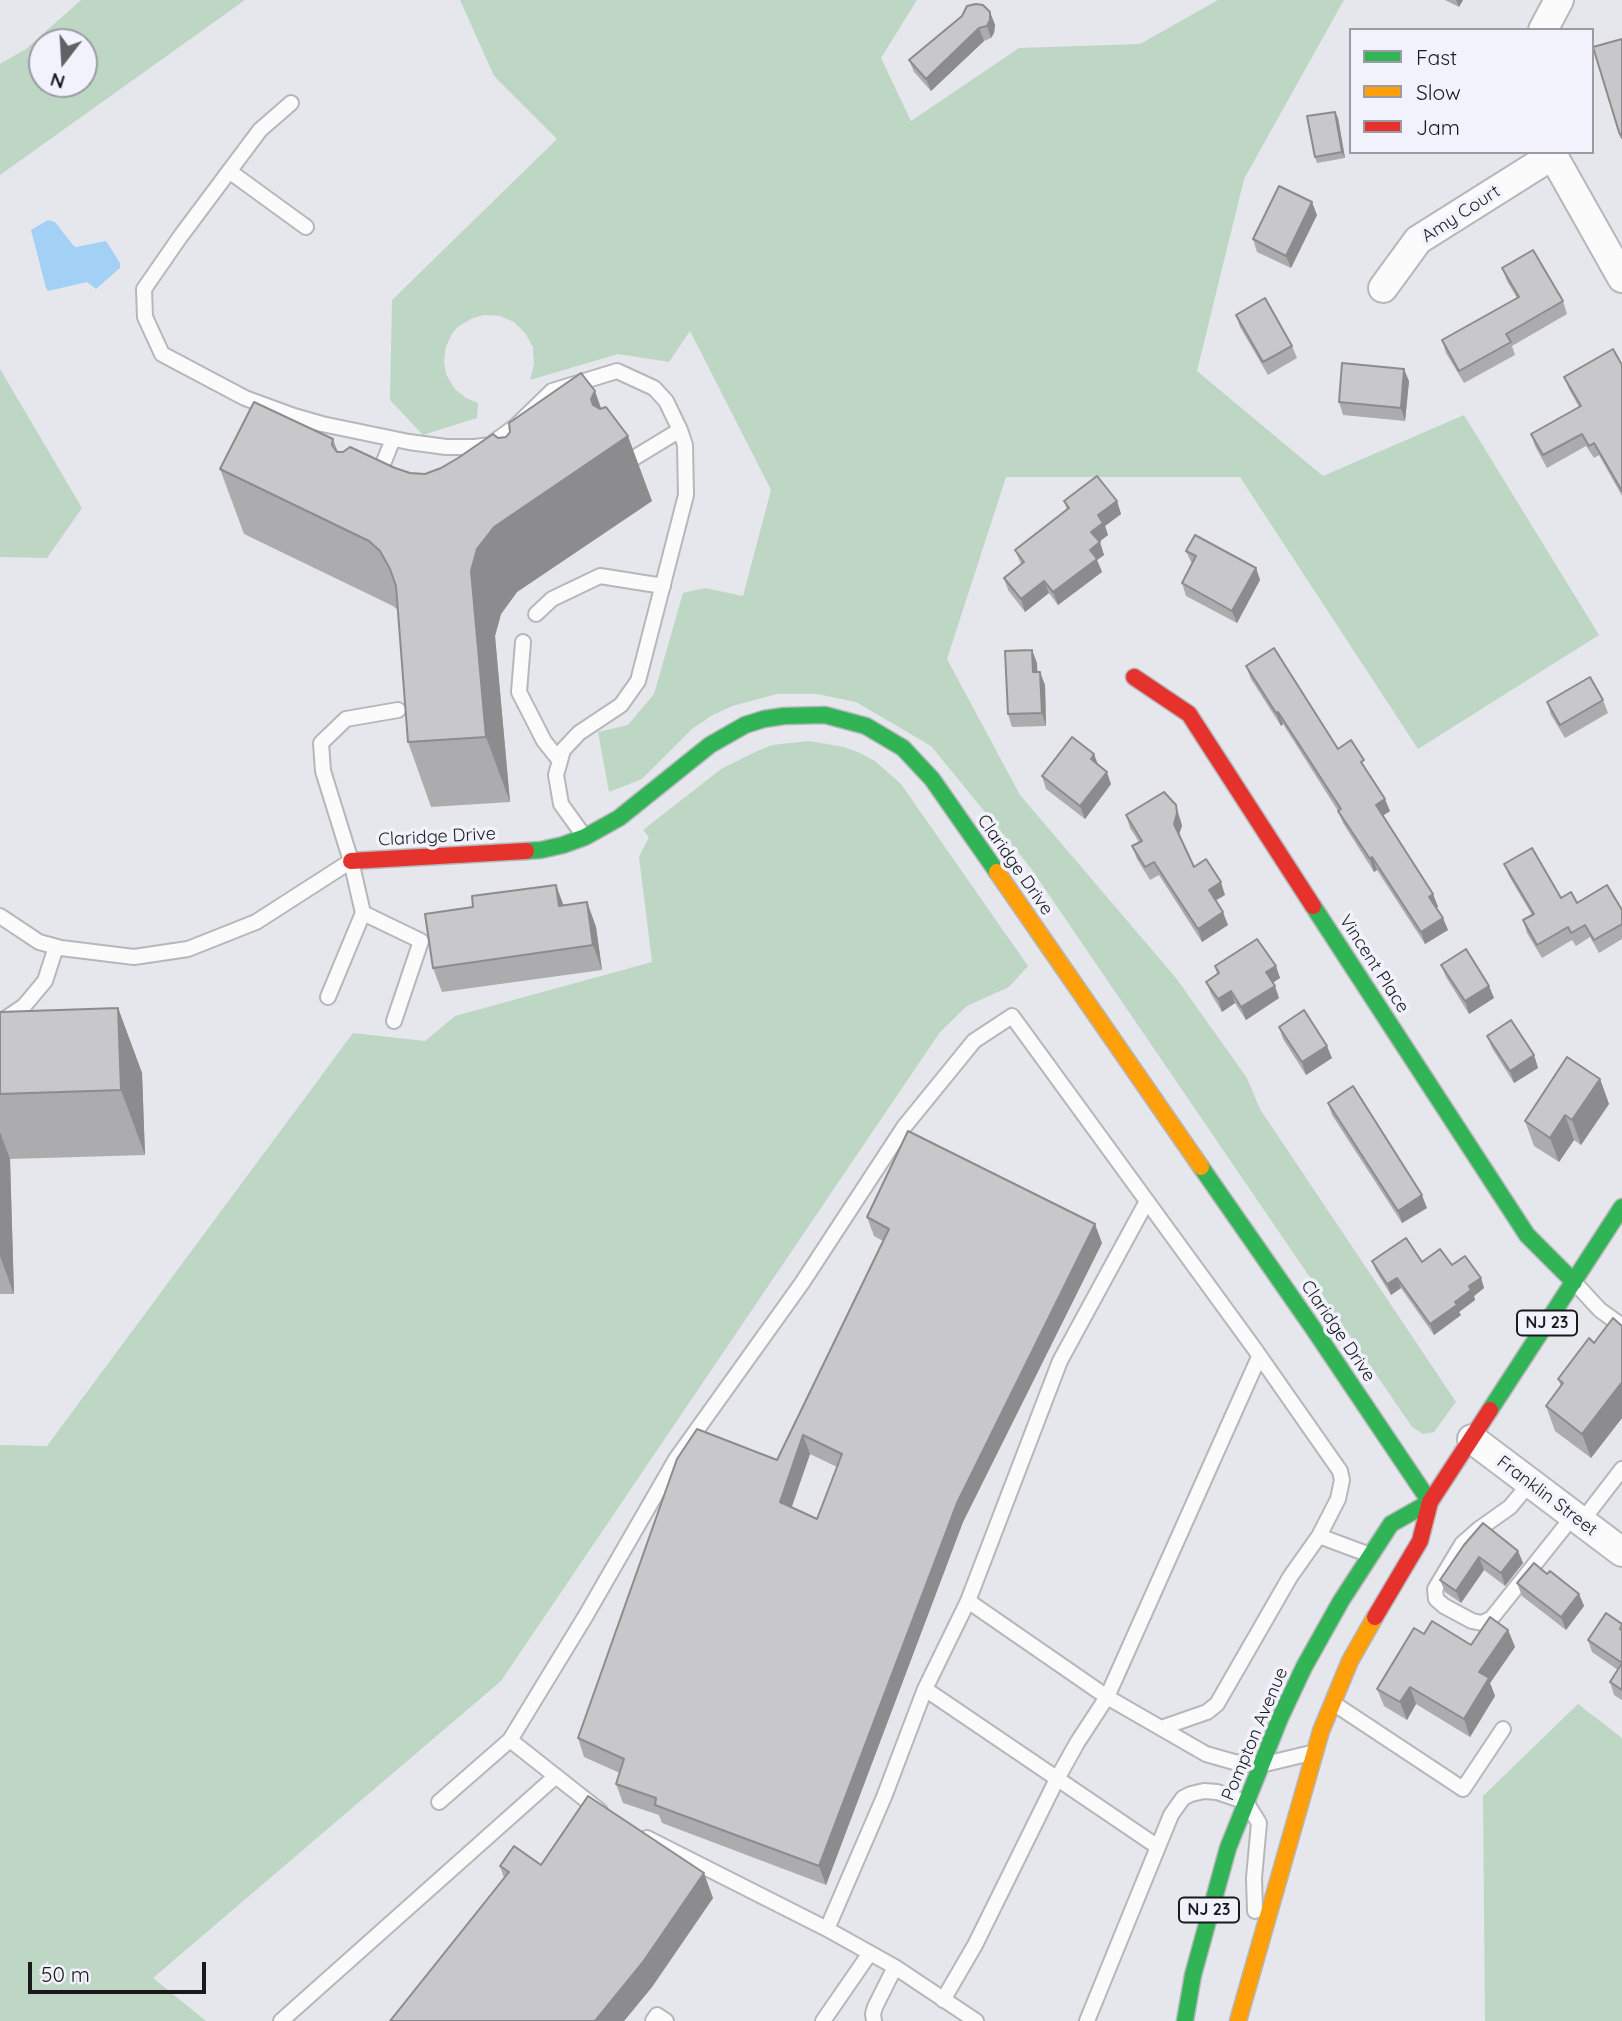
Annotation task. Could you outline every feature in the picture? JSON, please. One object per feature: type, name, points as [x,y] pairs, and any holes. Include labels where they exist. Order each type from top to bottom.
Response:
[{"type":"street","points":[[1545,28],[1559,0]]},
{"type":"street","points":[[1552,154],[1622,278]]},
{"type":"street","name":"Amy Court","points":[[1383,288],[1418,240],[1552,154]]},
{"type":"street","name":"Vincent Place","points":[[1134,677],[1189,714],[1527,1235],[1574,1282]]},
{"type":"street","name":"Claridge Drive","points":[[351,861],[541,850],[584,837],[620,818],[710,745],[764,719],[825,715],[866,726],[885,736],[919,762],[932,779],[1306,1317],[1430,1502]]},
{"type":"street","name":"Pompton Avenue","points":[[1238,2021],[1314,1752],[1350,1661],[1420,1541],[1430,1502],[1622,1207]]},
{"type":"street","name":"Franklin Street","points":[[1472,1439],[1622,1552]]},
{"type":"street","name":"Pompton Avenue","points":[[1185,2021],[1203,1933],[1228,1848],[1280,1718],[1304,1667],[1341,1601],[1391,1524],[1430,1502]]},
{"type":"lane","points":[[291,103],[260,130],[144,289],[145,317],[162,354],[245,398],[294,416],[393,439],[446,447],[494,450],[552,391],[617,371],[654,388],[666,401],[680,430],[685,444],[686,495],[638,681],[621,705],[579,733],[563,750],[556,775],[561,804],[584,837]]},
{"type":"lane","points":[[229,171],[306,227]]},
{"type":"lane","points":[[624,464],[680,430]]},
{"type":"lane","points":[[370,496],[393,439]]},
{"type":"lane","points":[[536,614],[552,599],[600,576],[663,586]]},
{"type":"lane","points":[[523,642],[519,692],[544,741],[560,761]]},
{"type":"lane","points":[[328,997],[363,914],[351,861],[323,771],[321,743],[345,719],[398,710]]},
{"type":"lane","points":[[0,916],[39,942],[56,947],[134,957],[188,949],[256,922],[351,861]]},
{"type":"lane","points":[[363,914],[421,941],[394,1021]]},
{"type":"lane","points":[[1,1021],[24,1006],[44,981],[56,947]]},
{"type":"lane","points":[[439,1802],[510,1740],[676,1459],[802,1283],[904,1126],[974,1041],[1012,1016],[1259,1357],[1340,1471],[1342,1480],[1342,1489],[1318,1536],[1290,1577],[1217,1704],[1207,1712],[1161,1728]]},
{"type":"lane","points":[[827,1928],[884,1797],[925,1689],[968,1601],[1060,1361],[1147,1201]]},
{"type":"lane","points":[[1574,1282],[1600,1310],[1622,1326]]},
{"type":"lane","points":[[943,2000],[975,1945],[1057,1779],[1107,1698],[1259,1357]]},
{"type":"lane","points":[[1530,1483],[1510,1507],[1462,1544],[1435,1589],[1436,1599],[1472,1622],[1482,1623],[1491,1619],[1622,1469]]},
{"type":"lane","points":[[1318,1536],[1370,1555]]},
{"type":"lane","points":[[968,1601],[1107,1698],[1206,1754],[1234,1762],[1261,1765],[1314,1752]]},
{"type":"lane","points":[[925,1689],[1158,1847]]},
{"type":"lane","points":[[1332,1703],[1463,1789],[1503,1729]]},
{"type":"lane","points":[[510,1740],[613,1821]]},
{"type":"lane","points":[[281,2021],[556,1776]]},
{"type":"lane","points":[[1087,2021],[1171,1815],[1177,1805],[1191,1794],[1217,1792],[1246,1802],[1259,1822],[1254,1878],[1256,1953]]},
{"type":"lane","points":[[636,1833],[827,1928],[895,1967],[976,2021]]},
{"type":"lane","points":[[823,2021],[870,1953]]},
{"type":"lane","points":[[874,2021],[875,2007],[895,1967]]},
{"type":"lane","points":[[653,2021],[657,2015],[666,2021]]},
{"type":"green space","points":[[81,0],[245,0],[0,175],[0,64],[28,47],[28,98],[98,98],[98,28],[50,28]]},
{"type":"green space","points":[[460,0],[917,0],[881,58],[911,121],[1019,48],[1140,44],[1218,0],[1344,0],[1244,179],[1197,371],[1323,476],[1464,415],[1599,635],[1418,749],[1240,477],[1006,477],[947,659],[1020,795],[1176,978],[1247,1078],[1260,1109],[1456,1402],[1434,1432],[1423,1434],[1412,1427],[1030,867],[931,746],[856,702],[817,694],[777,694],[732,706],[711,716],[692,729],[642,779],[609,792],[598,732],[628,725],[654,694],[683,593],[705,588],[743,596],[771,490],[690,331],[669,362],[618,354],[530,380],[534,365],[533,347],[525,333],[514,322],[500,316],[484,315],[473,318],[453,332],[446,346],[444,362],[446,374],[454,388],[466,398],[478,403],[477,418],[423,435],[390,400],[392,300],[557,139],[494,76]]},
{"type":"green space","points":[[0,369],[82,508],[47,558],[0,557]]},
{"type":"green space","points":[[809,741],[844,747],[860,753],[875,761],[901,784],[1028,966],[1009,987],[967,1006],[940,1032],[501,1681],[153,1978],[206,2021],[0,2021],[0,1445],[47,1446],[353,1033],[425,1041],[455,1016],[652,962],[639,857],[649,837],[643,830],[721,769],[772,745]]},
{"type":"green space","points":[[1578,1704],[1622,1738],[1622,2021],[1485,2021],[1483,1796]]},
{"type":"water","points":[[48,220],[55,222],[76,247],[106,241],[120,263],[120,268],[96,289],[87,282],[48,291],[31,230]]},
{"type":"building","points":[[983,5],[990,12],[987,26],[979,28],[926,79],[909,60],[962,16],[967,6]]},
{"type":"building","points":[[1622,39],[1622,138],[1619,132],[1594,47]]},
{"type":"building","points":[[1335,112],[1342,152],[1315,157],[1307,116]]},
{"type":"building","points":[[1279,186],[1312,202],[1286,256],[1253,239]]},
{"type":"building","points":[[1533,250],[1563,301],[1506,334],[1511,342],[1459,371],[1442,340],[1519,297],[1502,268]]},
{"type":"building","points":[[1265,298],[1292,346],[1263,362],[1236,315]]},
{"type":"building","points":[[1613,349],[1622,365],[1622,491],[1594,443],[1589,446],[1582,434],[1543,455],[1531,434],[1581,406],[1564,377]]},
{"type":"building","points":[[1342,363],[1404,369],[1401,408],[1339,402]]},
{"type":"building","points":[[581,373],[595,391],[591,399],[593,405],[600,409],[606,407],[628,436],[494,527],[477,549],[471,571],[486,737],[408,742],[396,586],[380,551],[369,541],[220,469],[254,402],[333,439],[332,445],[337,452],[343,452],[350,447],[395,468],[425,474],[458,458],[493,434],[498,438],[506,437],[510,432],[509,423]]},
{"type":"building","points":[[1097,476],[1117,501],[1098,515],[1103,523],[1091,532],[1100,542],[1090,550],[1097,559],[1053,592],[1044,581],[1021,599],[1004,578],[1024,562],[1015,550],[1069,508],[1064,501]]},
{"type":"building","points":[[1195,535],[1256,568],[1232,611],[1182,583],[1196,556],[1186,551]]},
{"type":"building","points":[[1274,648],[1338,749],[1351,740],[1364,760],[1361,762],[1385,799],[1376,805],[1433,894],[1429,897],[1443,918],[1421,932],[1338,811],[1341,809],[1246,666]]},
{"type":"building","points":[[1032,650],[1033,672],[1040,672],[1042,713],[1008,714],[1005,651]]},
{"type":"building","points":[[1590,677],[1603,700],[1560,725],[1547,702]]},
{"type":"building","points":[[1072,737],[1094,754],[1091,759],[1107,772],[1080,806],[1042,776]]},
{"type":"building","points":[[1164,792],[1176,805],[1174,824],[1194,867],[1206,859],[1221,882],[1209,890],[1223,912],[1198,929],[1154,862],[1145,867],[1132,846],[1142,841],[1126,815]]},
{"type":"building","points":[[1532,848],[1561,898],[1571,892],[1577,903],[1607,885],[1622,910],[1622,924],[1594,940],[1585,925],[1571,933],[1568,927],[1537,945],[1523,920],[1534,914],[1504,864]]},
{"type":"building","points":[[556,885],[559,906],[587,902],[593,945],[433,968],[425,914],[473,907],[472,896]]},
{"type":"building","points":[[1257,939],[1276,966],[1266,972],[1275,986],[1241,1007],[1231,991],[1218,999],[1206,982],[1219,973],[1215,966]]},
{"type":"building","points":[[1466,949],[1489,986],[1465,1001],[1441,965]]},
{"type":"building","points":[[118,1008],[121,1090],[0,1094],[0,1012]]},
{"type":"building","points":[[1304,1010],[1327,1046],[1302,1062],[1279,1027]]},
{"type":"building","points":[[1511,1020],[1534,1055],[1510,1071],[1487,1036]]},
{"type":"building","points":[[1567,1057],[1600,1079],[1572,1120],[1565,1115],[1550,1138],[1525,1121]]},
{"type":"building","points":[[1353,1086],[1422,1195],[1398,1211],[1328,1103]]},
{"type":"building","points":[[908,1131],[1095,1224],[957,1503],[819,1866],[655,1805],[656,1798],[616,1784],[624,1759],[578,1738],[677,1459],[697,1429],[777,1460],[889,1229],[867,1217]],"holes":[[[803,1435],[842,1454],[817,1519],[780,1502]]]},
{"type":"building","points":[[1406,1238],[1422,1262],[1440,1249],[1452,1265],[1465,1256],[1481,1278],[1469,1286],[1471,1290],[1455,1302],[1457,1305],[1430,1324],[1397,1278],[1387,1284],[1372,1261]]},
{"type":"building","points":[[1613,1318],[1622,1326],[1622,1382],[1582,1434],[1546,1406],[1563,1383],[1558,1379],[1589,1338],[1594,1343]]},
{"type":"building","points":[[1483,1523],[1518,1551],[1501,1573],[1479,1557],[1456,1591],[1440,1580]]},
{"type":"building","points":[[1534,1563],[1547,1574],[1550,1571],[1579,1594],[1561,1617],[1517,1583]]},
{"type":"building","points":[[1606,1613],[1622,1624],[1622,1663],[1588,1640]]},
{"type":"building","points":[[1490,1617],[1508,1630],[1479,1672],[1489,1678],[1464,1719],[1410,1687],[1400,1702],[1377,1689],[1414,1628],[1424,1634],[1432,1621],[1471,1645]]},
{"type":"building","points":[[1622,1663],[1622,1690],[1610,1682]]},
{"type":"building","points":[[588,1796],[704,1873],[643,1962],[595,2021],[390,2021],[509,1872],[500,1866],[514,1846],[541,1865]]},
{"type":"traffic: fast","points":[[526,851],[563,845],[585,837],[619,818],[710,745],[745,725],[784,716],[825,715],[866,726],[903,748],[932,779],[997,872]]},
{"type":"traffic: fast","points":[[1313,906],[1527,1235],[1574,1282]]},
{"type":"traffic: fast","points":[[1201,1167],[1430,1502]]},
{"type":"traffic: fast","points":[[1490,1410],[1622,1207]]},
{"type":"traffic: fast","points":[[1185,2021],[1193,1975],[1228,1848],[1280,1718],[1304,1667],[1341,1601],[1391,1524],[1430,1502]]},
{"type":"traffic: slow","points":[[997,872],[1201,1167]]},
{"type":"traffic: slow","points":[[1238,2021],[1321,1731],[1350,1661],[1375,1617]]},
{"type":"traffic: jam","points":[[1134,677],[1189,714],[1313,906]]},
{"type":"traffic: jam","points":[[351,861],[526,851]]},
{"type":"traffic: jam","points":[[1375,1617],[1420,1541],[1430,1502],[1490,1410]]}]
